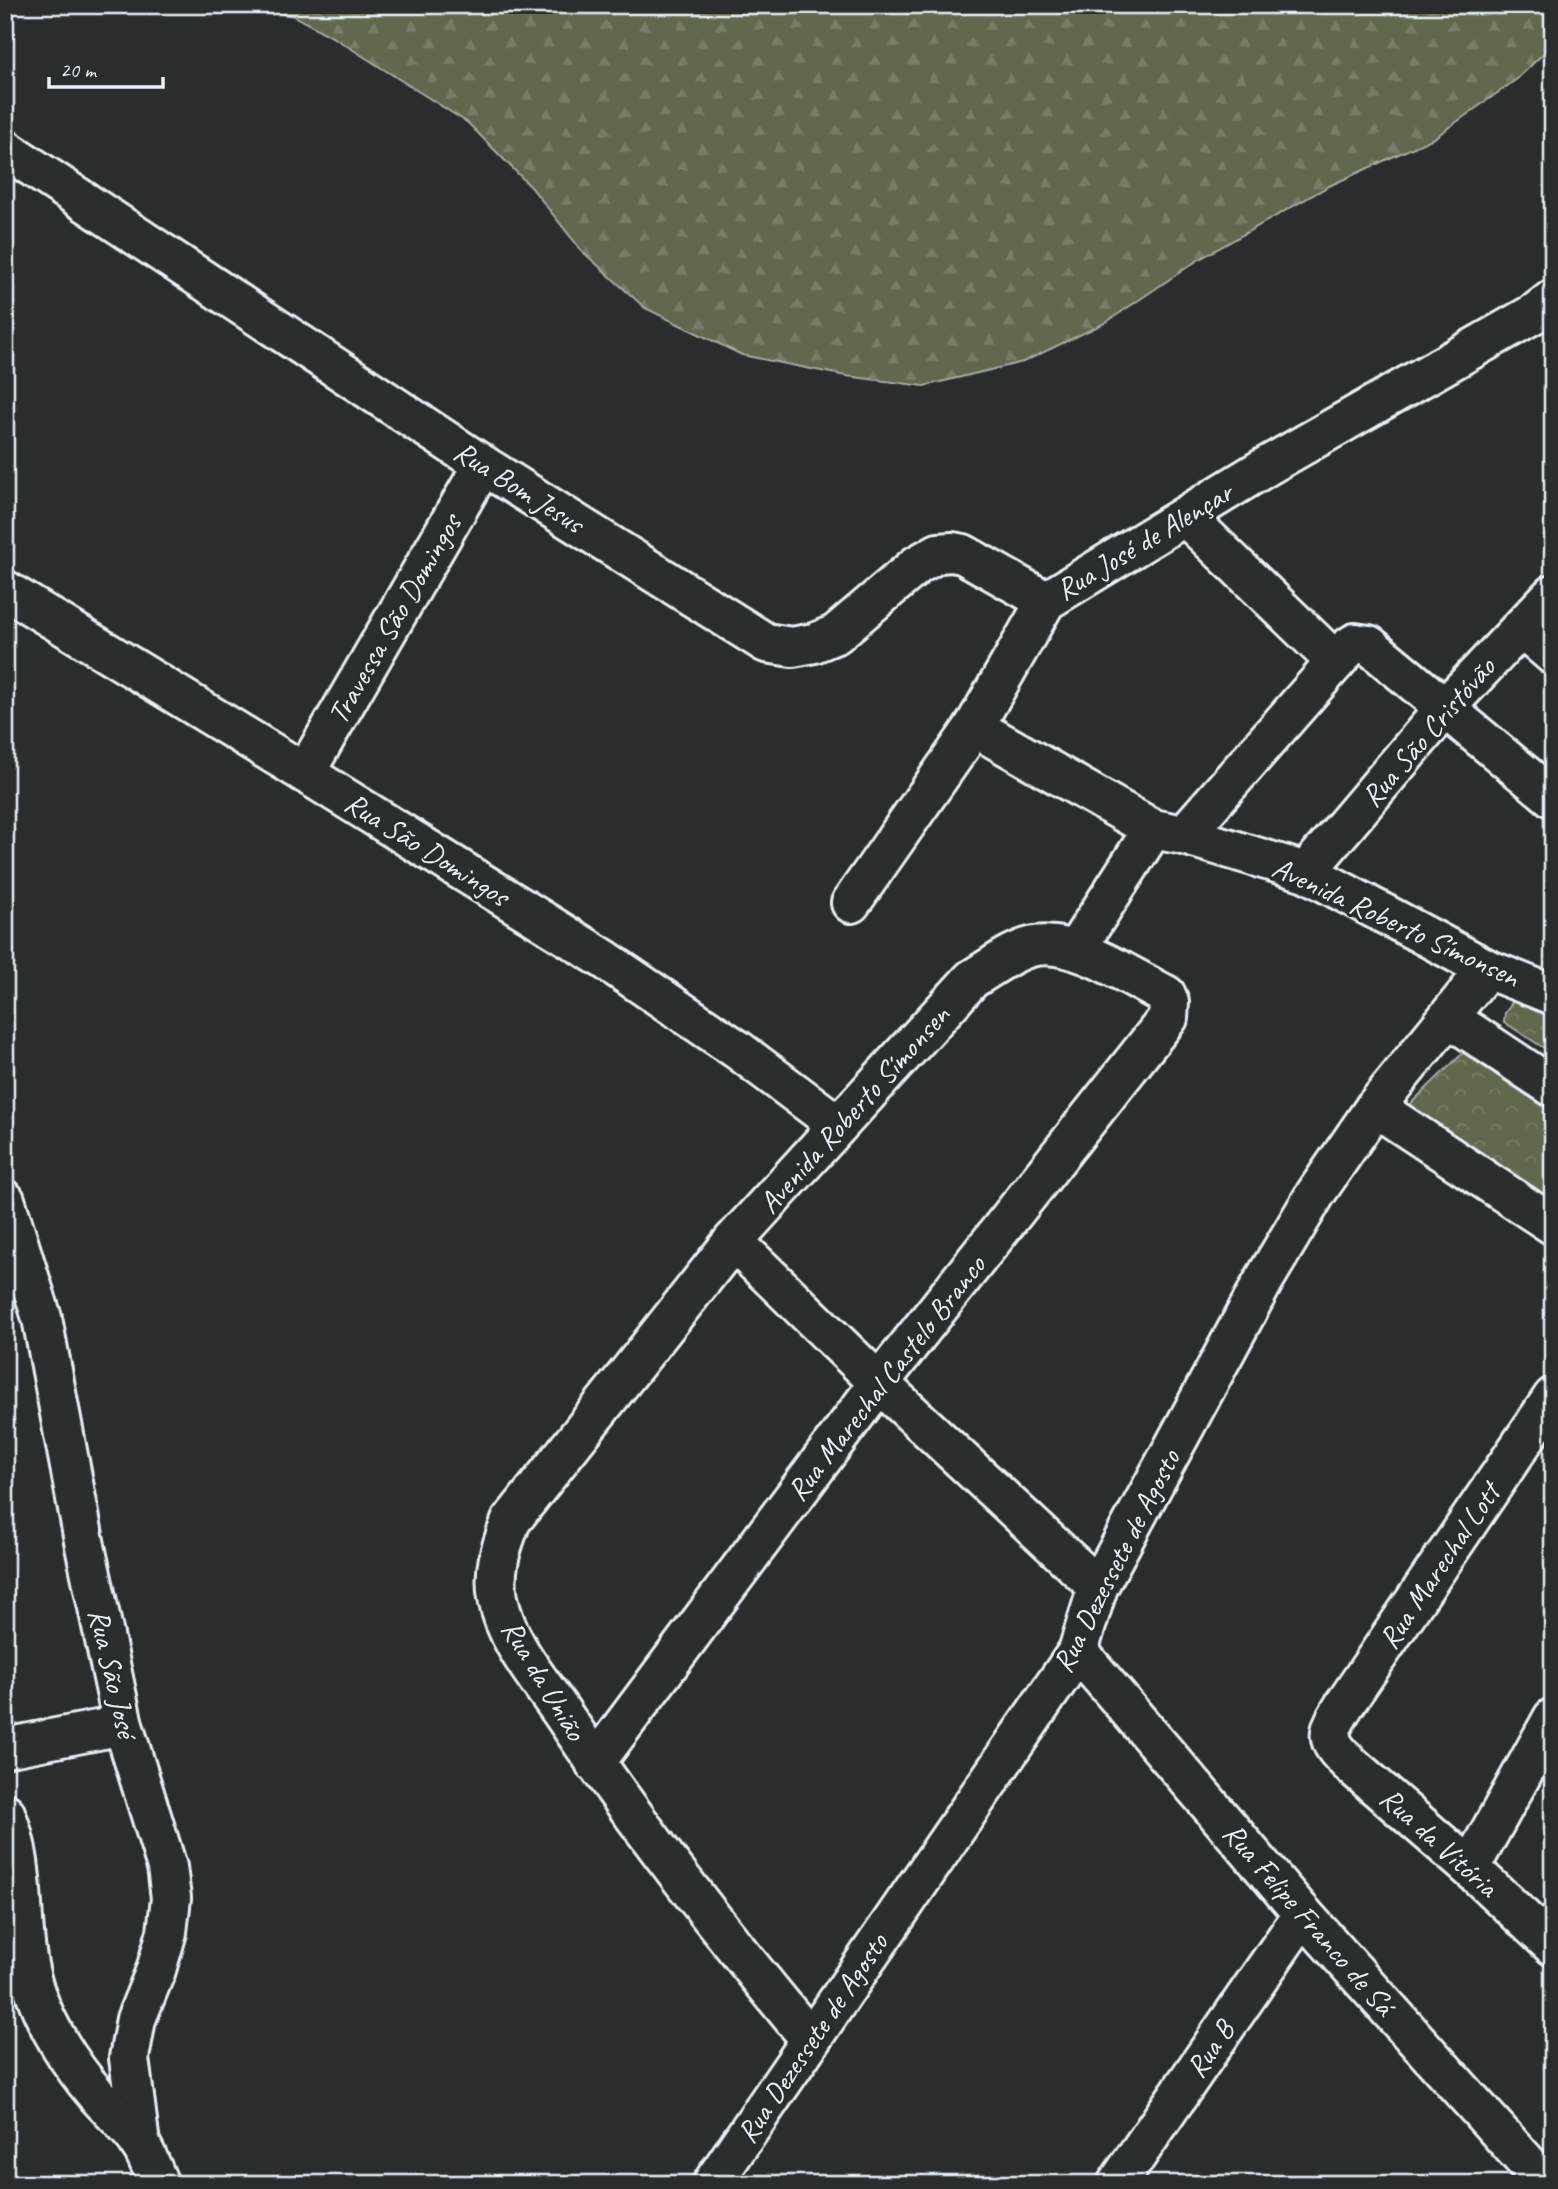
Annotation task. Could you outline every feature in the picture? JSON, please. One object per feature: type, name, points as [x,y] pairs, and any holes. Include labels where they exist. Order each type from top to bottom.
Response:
[{"type":"street","name":"Rua Bom Jesus","points":[[5,149],[482,465],[766,643],[792,648],[836,634],[917,565],[937,553],[963,554],[1046,601]]},
{"type":"street","name":"Rua José de Alençar","points":[[851,903],[974,727],[1046,601],[1268,466],[1547,314]]},
{"type":"street","name":"Travessa São Domingos","points":[[305,773],[482,465]]},
{"type":"street","points":[[1186,517],[1336,662]]},
{"type":"street","name":"Rua São Domingos","points":[[5,590],[604,959],[738,1050],[838,1125]]},
{"type":"street","name":"Rua São Cristóvão","points":[[1306,872],[1446,708],[1553,594]]},
{"type":"street","points":[[1522,628],[1553,655]]},
{"type":"street","points":[[1076,949],[1168,832],[1349,647],[1356,643],[1369,645],[1553,798]]},
{"type":"street","name":"Avenida Roberto Símonsen","points":[[974,727],[1168,832],[1306,872],[1487,969],[1553,995]]},
{"type":"street","name":"Avenida Roberto Símonsen","points":[[733,1241],[972,979],[1013,955],[1034,946],[1058,945],[1076,949],[1166,995]]},
{"type":"street","name":"Rua Dezessete de Agosto","points":[[712,2184],[1077,1651],[1098,1587],[1264,1280],[1316,1193],[1375,1107],[1487,969]]},
{"type":"street","name":"Rua Marechal Castelo Branco","points":[[595,1763],[880,1383],[1168,1018],[1170,1002],[1166,995]]},
{"type":"street","points":[[1448,1017],[1553,1087]]},
{"type":"street","points":[[1375,1107],[1553,1225]]},
{"type":"street","name":"Rua São José","points":[[5,1200],[42,1318],[85,1546],[123,1726],[167,1867],[171,1898],[167,1932],[156,1970],[136,2019],[129,2058],[140,2144]]},
{"type":"street","points":[[733,1241],[1098,1587]]},
{"type":"street","name":"Rua da União","points":[[733,1241],[511,1521],[497,1558],[498,1597],[509,1634],[595,1763],[714,1923],[810,2039]]},
{"type":"street","name":"Rua Marechal Lott","points":[[1330,1736],[1331,1725],[1553,1397]]},
{"type":"street","name":"Rua Felipe Franco de Sá","points":[[1077,1651],[1531,2178]]},
{"type":"street","points":[[5,1748],[123,1726]]},
{"type":"street","points":[[1470,1868],[1550,1728]]},
{"type":"street","name":"Rua da Vitória","points":[[1330,1736],[1334,1749],[1470,1868],[1553,1946]]},
{"type":"street","points":[[5,1813],[15,1835],[22,1882],[25,1946],[35,1992],[53,2032],[74,2065],[92,2090],[140,2144],[159,2184]]},
{"type":"street","name":"Rua B","points":[[1117,2184],[1303,1914]]},
{"type":"green space","points":[[235,5],[1553,5],[1553,44],[1517,79],[1434,138],[1329,186],[1198,260],[1105,323],[1023,362],[924,386],[846,376],[742,355],[645,308],[582,251],[531,187],[468,123],[336,39],[294,16]]},
{"type":"green space","points":[[1518,993],[1553,1008],[1553,1054],[1504,1022],[1505,1013]]},
{"type":"green space","points":[[1463,1053],[1553,1113],[1553,1201],[1409,1105]]}]
